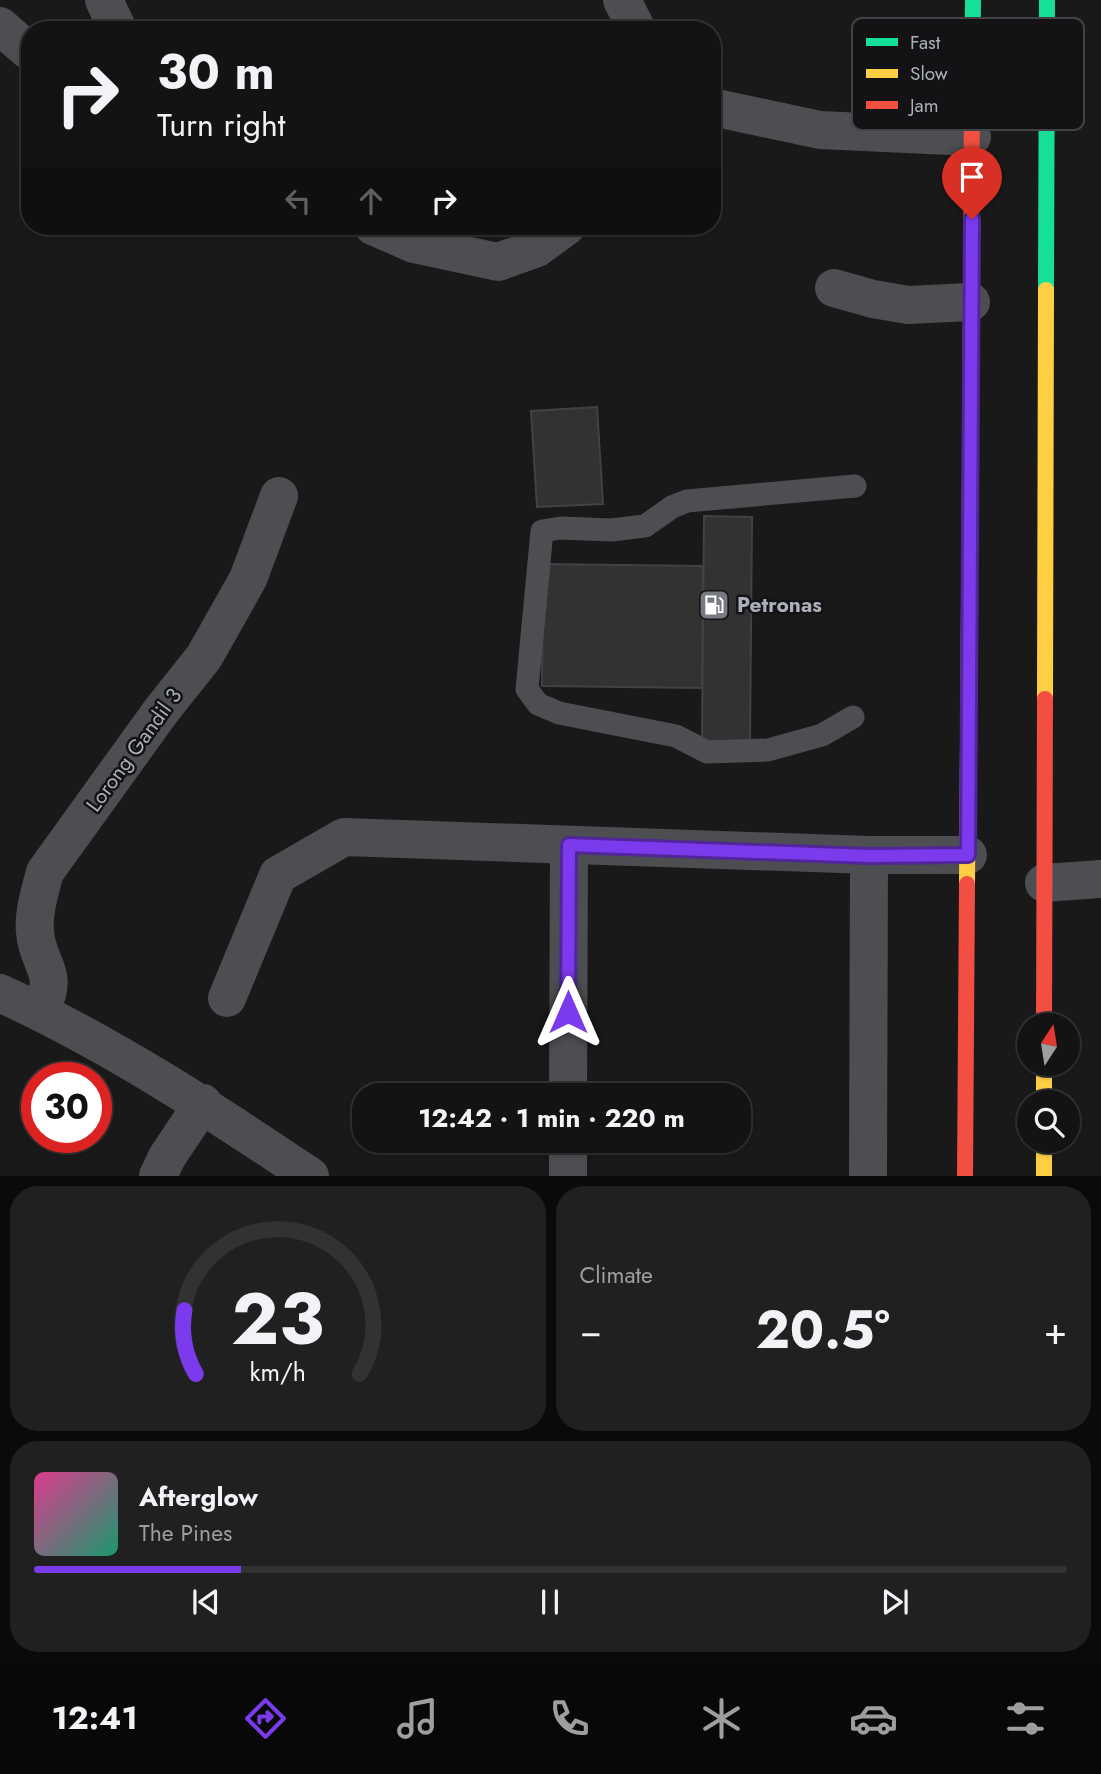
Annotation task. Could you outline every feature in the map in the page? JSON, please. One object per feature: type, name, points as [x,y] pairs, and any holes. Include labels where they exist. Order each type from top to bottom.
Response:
[{"type":"main road","points":[[974,0],[974,18]]},
{"type":"main road","points":[[1047,0],[1047,18]]},
{"type":"main road","points":[[965,1175],[972,130]]},
{"type":"main road","points":[[1044,1013],[1047,130]]},
{"type":"main road","points":[[1044,1153],[1044,1175]]},
{"type":"street","points":[[104,0],[114,21]]},
{"type":"street","points":[[622,0],[632,21]]},
{"type":"street","points":[[0,26],[21,44]]},
{"type":"street","points":[[721,109],[820,130],[972,137]]},
{"type":"street","points":[[394,235],[414,244],[499,262],[537,248],[555,235]]},
{"type":"street","points":[[834,288],[908,305],[971,302]]},
{"type":"street","name":"Lorong Gandil 3","points":[[40,1011],[49,993],[49,978],[35,933],[45,872],[161,711],[204,657],[248,579],[279,496]]},
{"type":"street","points":[[227,998],[278,875],[344,837],[869,856],[968,855]]},
{"type":"street","points":[[568,1083],[569,845]]},
{"type":"street","points":[[868,1175],[869,856]]},
{"type":"street","points":[[1044,883],[1101,879]]},
{"type":"street","points":[[0,993],[40,1011],[202,1103],[310,1175]]},
{"type":"street","points":[[158,1175],[202,1103]]},
{"type":"street","points":[[568,1153],[568,1175]]},
{"type":"lane","points":[[853,717],[822,735],[768,750],[707,752],[676,736],[559,713],[538,705],[527,689],[542,531],[561,528],[611,530],[645,526],[672,507],[687,501],[855,486]]},
{"type":"building","points":[[597,407],[603,504],[537,507],[531,411]]},
{"type":"building","points":[[704,516],[752,517],[750,741],[702,741]]},
{"type":"building","points":[[543,564],[703,566],[702,688],[542,686]]},
{"type":"traffic: fast","points":[[973,0],[973,18]]},
{"type":"traffic: fast","points":[[1047,0],[1047,18]]},
{"type":"traffic: fast","points":[[1046,290],[1047,130]]},
{"type":"traffic: slow","points":[[1045,699],[1046,290]]},
{"type":"traffic: slow","points":[[967,884],[970,469]]},
{"type":"traffic: slow","points":[[1044,1076],[1044,1090]]},
{"type":"traffic: slow","points":[[1044,1153],[1044,1176]]},
{"type":"traffic: jam","points":[[970,469],[972,130]]},
{"type":"traffic: jam","points":[[1044,1013],[1045,699]]},
{"type":"traffic: jam","points":[[965,1176],[967,884]]},
{"type":"place","name":"Petronas","points":[[714,605]]},
{"type":"route","points":[[568,1012],[569,845],[869,856],[968,855],[972,219]]}]
